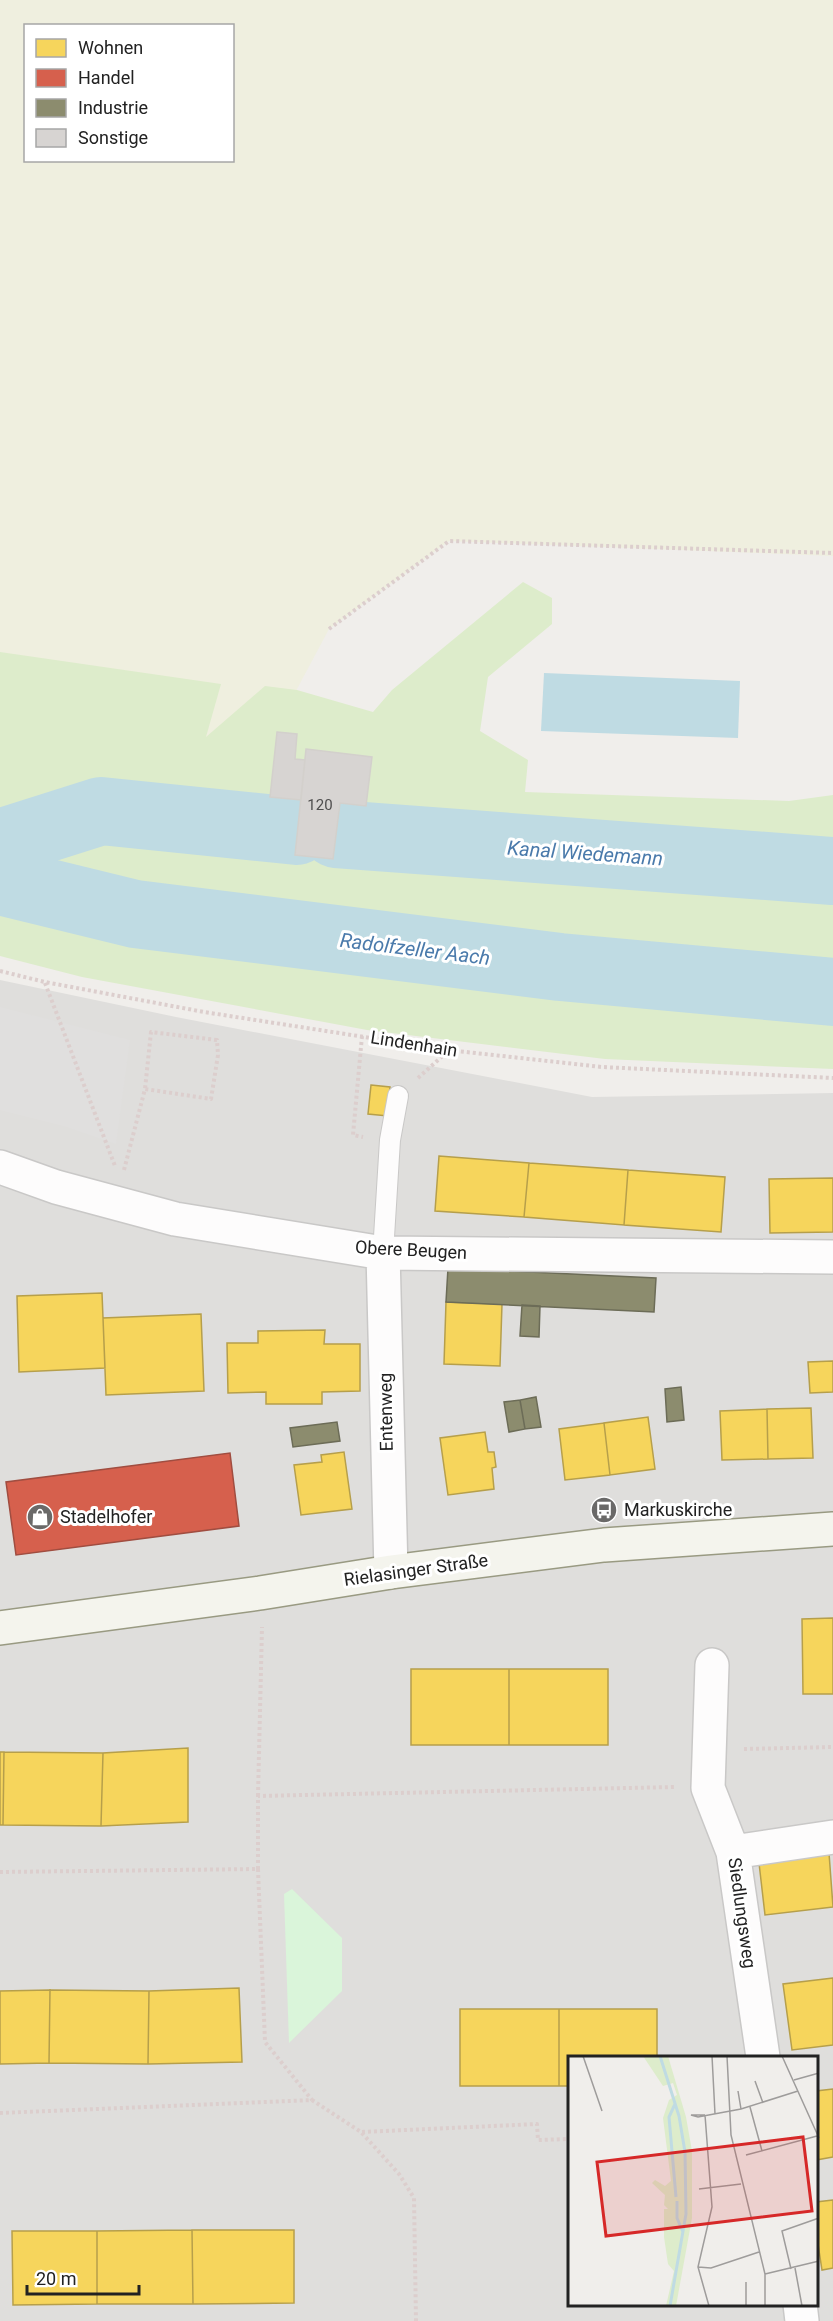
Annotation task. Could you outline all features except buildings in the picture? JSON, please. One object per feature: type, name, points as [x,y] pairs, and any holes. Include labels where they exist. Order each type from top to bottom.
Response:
[{"type":"main road","name":"Rielasinger Straße","points":[[0,1629],[260,1593],[391,1572],[604,1545],[833,1529]]},
{"type":"street","name":"Obere Beugen","points":[[0,1167],[56,1188],[126,1196],[175,1220],[383,1252],[833,1257]]},
{"type":"street","name":"Entenweg","points":[[383,1252],[391,1572]]},
{"type":"street","name":"Siedlungsweg","points":[[712,1665],[708,1788],[733,1852],[762,2056]]},
{"type":"street","points":[[733,1852],[833,1837]]},
{"type":"street","points":[[800,2306],[802,2321]]},
{"type":"lane","points":[[383,1252],[390,1140],[398,1096]]},
{"type":"path","points":[[329,629],[449,541],[833,553]]},
{"type":"path","name":"Lindenhain","points":[[0,971],[45,982],[204,1012],[448,1050],[602,1067],[833,1078]]},
{"type":"path","points":[[45,982],[126,1196]]},
{"type":"path","points":[[126,1196],[145,1089],[151,1032],[217,1040],[218,1055],[211,1099],[145,1089]]},
{"type":"path","points":[[362,1036],[353,1135],[390,1140]]},
{"type":"path","points":[[398,1096],[448,1050]]},
{"type":"path","points":[[260,1593],[262,1655],[258,1869],[265,2042],[312,2100],[361,2132],[399,2174],[414,2198],[416,2321]]},
{"type":"path","points":[[711,1749],[833,1747]]},
{"type":"path","points":[[258,1796],[708,1788]]},
{"type":"path","points":[[0,1872],[258,1869]]},
{"type":"path","points":[[0,2113],[312,2100]]},
{"type":"path","points":[[361,2132],[537,2124],[538,2140],[568,2139]]},
{"type":"shaded area","points":[[0,980],[176,1017],[592,1097],[833,1093],[833,2321],[0,2321]]},
{"type":"shaded area","points":[[0,1007],[130,1040],[116,1144],[64,1126],[0,1110]]},
{"type":"green space","points":[[0,0],[833,0],[833,556],[449,541],[329,629],[264,751],[0,801]]},
{"type":"green space","points":[[523,582],[552,598],[552,624],[488,677],[480,731],[528,760],[525,792],[789,801],[833,795],[833,1069],[605,1059],[367,1030],[82,977],[0,956],[0,652],[221,684],[206,737],[265,686],[297,690],[373,712],[392,690]]},
{"type":"green space","points":[[292,1889],[342,1938],[342,1991],[289,2043],[284,1894]]},
{"type":"water","points":[[544,673],[740,681],[738,738],[541,731]]},
{"type":"waterway","name":"Kanal Wiedemann","points":[[0,843],[101,811],[297,831]]},
{"type":"waterway","name":"Kanal Wiedemann","points":[[336,834],[833,871]]},
{"type":"waterway","name":"Radolfzeller Aach","points":[[0,881],[135,914],[560,967],[833,992]]},
{"type":"place","name":"Markuskirche","points":[[604,1510]]},
{"type":"place","name":"Stadelhofer","points":[[40,1517]]}]
